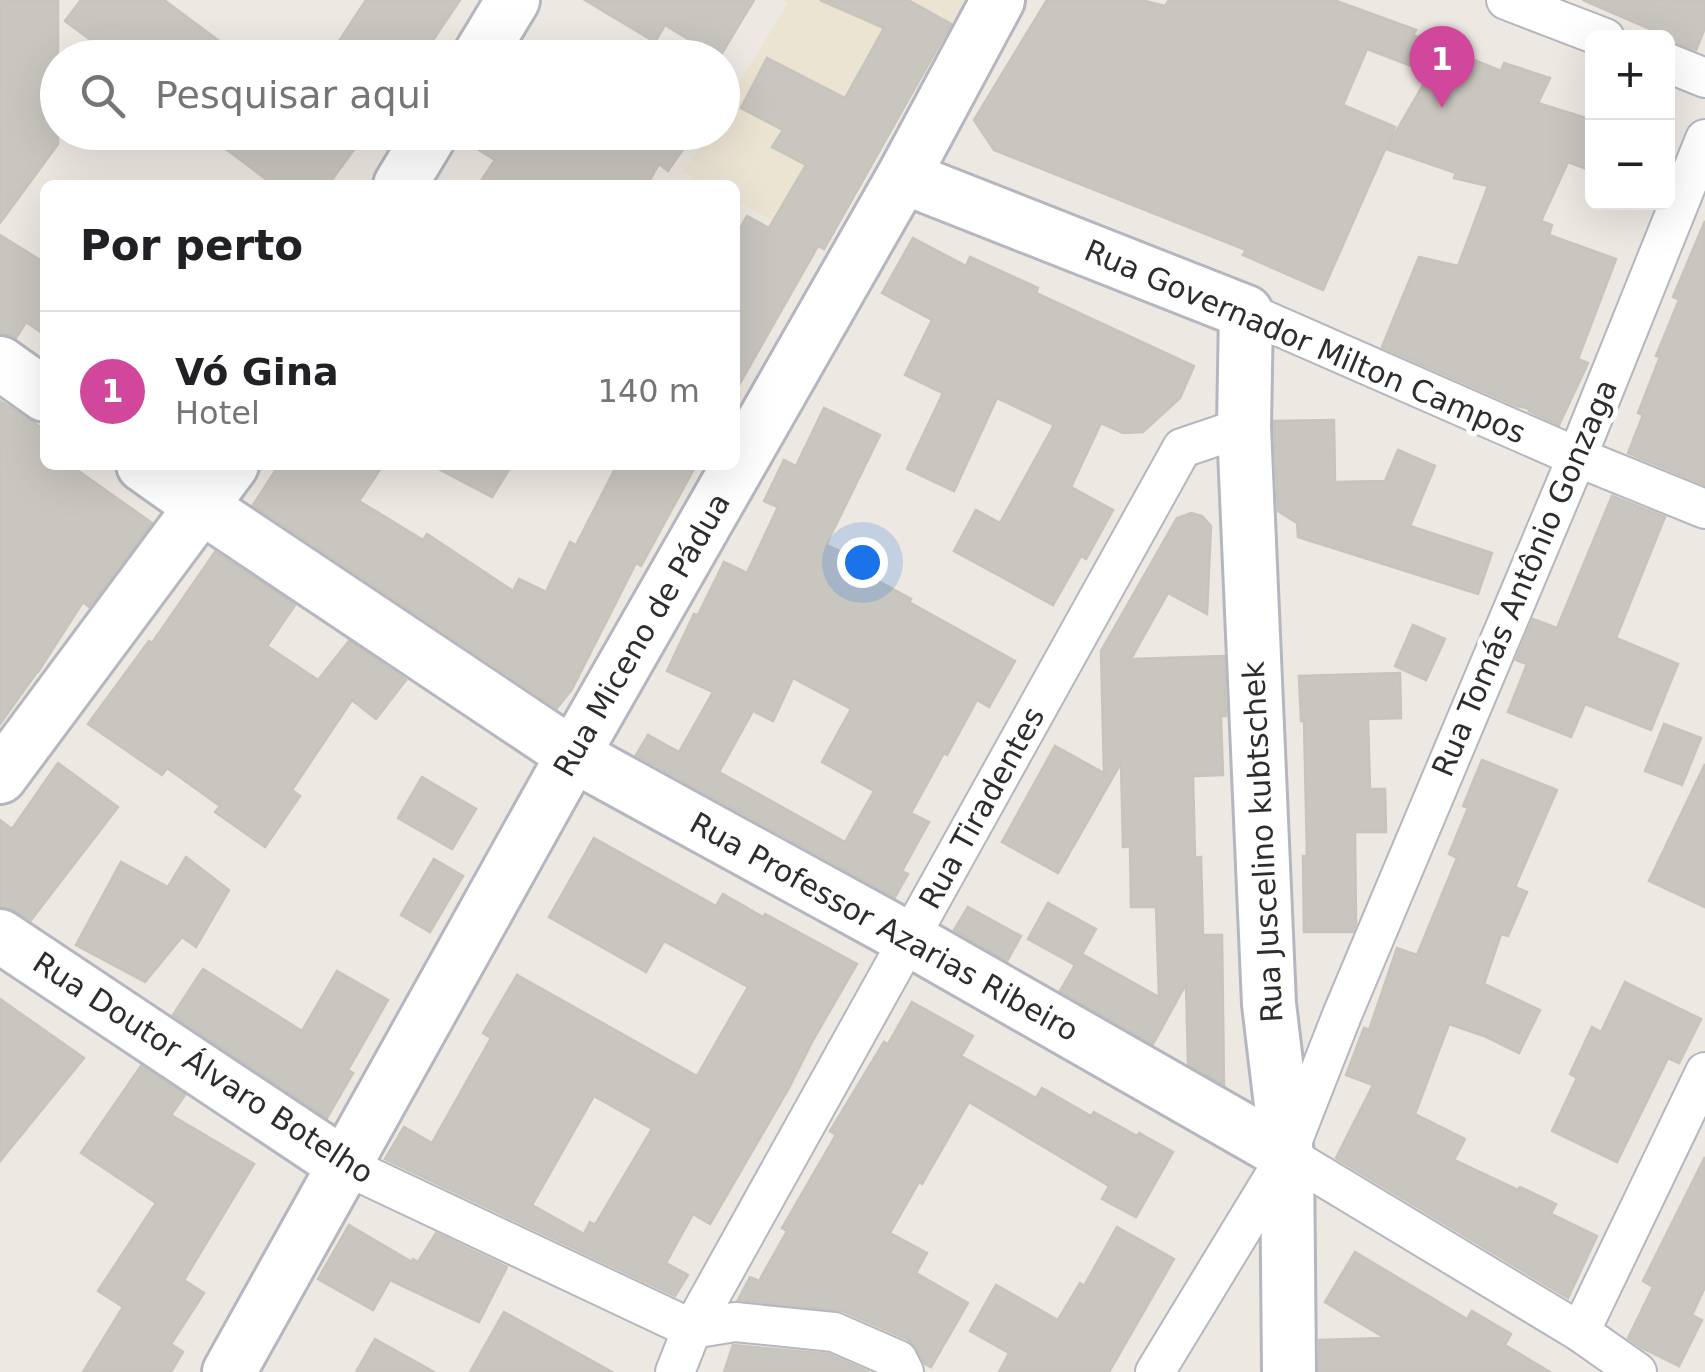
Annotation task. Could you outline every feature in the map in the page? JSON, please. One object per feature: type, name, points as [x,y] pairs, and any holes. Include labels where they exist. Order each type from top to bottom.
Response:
[{"type":"main road","points":[[489,40],[513,0]]},
{"type":"main road","name":"Rua Miceno de Pádua","points":[[740,464],[904,177],[998,0]]},
{"type":"main road","points":[[403,180],[421,150]]},
{"type":"main road","name":"Rua Governador Milton Campos","points":[[904,177],[1246,312]]},
{"type":"main road","name":"Rua Juscelino kubtschek","points":[[1246,312],[1244,428],[1269,1004],[1287,1155],[1289,1372]]},
{"type":"main road","points":[[0,363],[40,391]]},
{"type":"main road","name":"Rua Professor Azarias Ribeiro","points":[[150,470],[574,754],[1287,1155]]},
{"type":"main road","points":[[0,776],[228,470]]},
{"type":"main road","name":"Rua Miceno de Pádua","points":[[228,1372],[736,470]]},
{"type":"main road","name":"Rua Doutor Álvaro Botelho","points":[[0,936],[344,1165]]},
{"type":"street","points":[[1506,0],[1585,30]]},
{"type":"street","points":[[1675,66],[1705,78]]},
{"type":"street","name":"Rua Tomás Antônio Gonzaga","points":[[1155,1372],[1287,1155],[1705,139]]},
{"type":"street","name":"Rua Governador Milton Campos","points":[[1246,312],[1705,509]]},
{"type":"street","name":"Rua Tiradentes","points":[[674,1372],[692,1329],[1182,448],[1244,428]]},
{"type":"street","points":[[1269,1004],[1290,1031],[1317,1033],[1342,1015]]},
{"type":"street","points":[[1580,1332],[1705,1072]]},
{"type":"street","name":"Rua Professor Azarias Ribeiro","points":[[1287,1155],[1580,1332],[1636,1372]]},
{"type":"street","name":"Rua Doutor Álvaro Botelho","points":[[344,1165],[692,1329]]},
{"type":"street","points":[[1222,1262],[1251,1250],[1270,1260],[1288,1278]]},
{"type":"street","points":[[692,1329],[735,1322],[834,1332],[898,1360],[904,1372]]},
{"type":"shaded area","points":[[784,0],[966,0],[824,249],[740,203],[740,180],[697,180],[683,172],[697,150],[740,150],[740,81],[788,3]]},
{"type":"building","points":[[0,0],[58,0],[58,40],[40,40],[40,150],[54,150],[0,223]]},
{"type":"building","points":[[81,0],[164,0],[218,40],[91,40],[65,21]]},
{"type":"building","points":[[366,0],[460,0],[433,40],[340,40]]},
{"type":"building","points":[[585,0],[754,0],[730,40],[690,40],[665,25],[656,40]]},
{"type":"building","points":[[820,0],[908,0],[951,24],[824,249],[818,246],[740,383],[740,229],[747,216],[769,228],[806,165],[772,147],[783,130],[741,108],[767,58],[845,98],[884,28]]},
{"type":"building","points":[[1047,0],[1141,0],[1165,6],[1169,0],[1334,0],[1416,30],[1413,35],[1501,71],[1504,63],[1550,78],[1538,103],[1585,118],[1585,168],[1568,162],[1541,221],[1552,225],[1549,235],[1616,259],[1578,359],[1588,363],[1559,425],[1382,347],[1419,257],[1458,266],[1488,186],[1454,178],[1456,173],[1386,149],[1430,73],[1367,49],[1343,105],[1395,127],[1323,290],[1243,255],[1246,250],[994,150],[974,120]]},
{"type":"building","points":[[1583,0],[1705,0],[1705,28],[1696,50],[1675,43],[1675,30],[1653,30]]},
{"type":"building","points":[[227,150],[354,150],[332,180],[267,180]]},
{"type":"building","points":[[479,150],[683,150],[668,171],[659,164],[650,180],[481,180],[495,160]]},
{"type":"building","points":[[1705,221],[1705,485],[1628,453],[1643,415],[1638,413],[1660,357],[1656,356],[1679,300],[1673,297]]},
{"type":"building","points":[[0,235],[40,260],[40,332],[26,322],[16,338],[0,333]]},
{"type":"building","points":[[913,238],[966,266],[970,257],[1038,288],[1036,293],[1194,366],[1180,398],[1143,432],[1123,433],[1101,423],[1071,487],[1113,510],[1086,559],[1081,556],[1053,605],[954,551],[976,510],[1000,523],[1054,425],[997,398],[954,491],[907,469],[943,393],[905,375],[932,320],[882,293]]},
{"type":"building","points":[[0,401],[40,427],[40,470],[77,470],[152,523],[89,607],[83,602],[0,724]]},
{"type":"building","points":[[824,408],[880,435],[826,545],[855,558],[851,566],[911,599],[909,602],[1015,661],[989,707],[977,700],[911,813],[929,822],[902,871],[908,874],[895,897],[636,755],[648,735],[679,752],[713,692],[667,671],[724,562],[747,573],[778,507],[764,501],[784,460],[796,466]],"holes":[[[793,678],[851,709],[822,762],[874,791],[845,842],[719,772],[753,711],[773,721]]]},
{"type":"building","points":[[1334,420],[1335,482],[1385,481],[1398,450],[1435,466],[1410,526],[1492,553],[1478,594],[1298,537],[1297,523],[1278,511],[1274,421]]},
{"type":"building","points":[[276,470],[380,470],[359,501],[423,540],[427,534],[513,591],[519,579],[546,592],[570,542],[576,545],[614,470],[693,470],[641,566],[636,563],[572,689],[557,708],[253,505]]},
{"type":"building","points":[[441,470],[509,470],[492,497]]},
{"type":"building","points":[[1612,496],[1665,517],[1616,638],[1678,664],[1651,730],[1585,704],[1571,737],[1508,712],[1527,664],[1516,660],[1533,619],[1557,628]]},
{"type":"building","points":[[1191,513],[1202,516],[1211,526],[1207,614],[1168,593],[1131,659],[1224,656],[1223,775],[1193,776],[1195,858],[1201,857],[1203,935],[1222,935],[1224,1085],[1188,1064],[1186,984],[1153,1044],[1060,991],[1075,965],[1028,939],[1048,903],[1096,929],[1082,954],[1159,997],[1156,907],[1131,907],[1130,846],[1123,847],[1121,763],[1058,873],[1002,842],[1055,746],[1104,773],[1101,651],[1177,518]]},
{"type":"building","points":[[215,552],[295,605],[267,646],[318,680],[349,641],[406,680],[376,719],[352,700],[292,790],[300,796],[265,847],[215,812],[220,806],[167,768],[162,775],[88,724],[149,641],[152,643]]},
{"type":"building","points":[[1413,625],[1445,639],[1426,680],[1395,666]]},
{"type":"building","points":[[1400,673],[1401,718],[1368,719],[1370,789],[1385,789],[1386,832],[1355,832],[1353,932],[1304,932],[1303,856],[1307,856],[1299,676]]},
{"type":"building","points":[[1664,724],[1701,738],[1682,785],[1645,771]]},
{"type":"building","points":[[1482,760],[1557,790],[1515,887],[1527,892],[1508,936],[1501,934],[1484,984],[1540,1010],[1519,1053],[1449,1024],[1415,1114],[1465,1139],[1454,1160],[1556,1204],[1551,1214],[1597,1236],[1568,1298],[1336,1158],[1373,1085],[1346,1075],[1364,1028],[1369,1030],[1397,948],[1417,955],[1457,858],[1449,854]]},
{"type":"building","points":[[58,763],[118,807],[31,920],[0,906],[0,820],[12,829]]},
{"type":"building","points":[[1705,764],[1705,907],[1649,881]]},
{"type":"building","points":[[422,777],[476,809],[452,849],[398,818]]},
{"type":"building","points":[[594,838],[716,906],[723,894],[857,964],[710,1224],[693,1214],[666,1263],[688,1275],[675,1296],[385,1159],[404,1127],[432,1143],[491,1038],[483,1033],[517,975],[697,1076],[748,987],[664,941],[646,972],[549,917]],"holes":[[[594,1096],[652,1129],[595,1225],[590,1222],[584,1234],[532,1205]]]},
{"type":"building","points":[[186,857],[229,890],[196,947],[182,937],[145,982],[76,945],[121,862],[168,887]]},
{"type":"building","points":[[434,859],[463,876],[430,932],[401,915]]},
{"type":"building","points":[[968,907],[1021,936],[1007,961],[954,930]]},
{"type":"building","points":[[203,969],[302,1031],[337,971],[388,1000],[348,1070],[353,1073],[327,1118],[173,1015]]},
{"type":"building","points":[[1625,982],[1701,1019],[1679,1063],[1668,1058],[1617,1162],[1552,1131],[1577,1078],[1570,1074],[1592,1027],[1601,1032]]},
{"type":"building","points":[[0,999],[84,1058],[0,1161]]},
{"type":"building","points":[[912,1002],[973,1036],[961,1056],[1036,1098],[1042,1088],[1091,1116],[1094,1112],[1173,1152],[1136,1217],[1102,1199],[1109,1186],[969,1102],[890,1233],[927,1253],[916,1273],[968,1303],[931,1367],[907,1339],[843,1311],[738,1300],[750,1277],[759,1281],[787,1231],[782,1228],[836,1135],[830,1131]]},
{"type":"building","points":[[141,1066],[185,1095],[171,1115],[254,1164],[184,1280],[204,1293],[171,1344],[183,1352],[171,1372],[83,1372],[123,1307],[98,1291],[156,1203],[81,1153]]},
{"type":"building","points":[[1705,1157],[1705,1287],[1692,1315],[1702,1320],[1679,1366],[1628,1338],[1653,1287],[1643,1281]]},
{"type":"building","points":[[349,1225],[412,1262],[418,1262],[436,1233],[507,1267],[479,1322],[390,1280],[373,1310],[318,1279]]},
{"type":"building","points":[[1117,1227],[1174,1259],[1109,1372],[999,1372],[1009,1353],[970,1331],[996,1285],[1058,1320],[1080,1283],[1084,1286]]},
{"type":"building","points":[[1355,1252],[1467,1319],[1472,1311],[1511,1334],[1505,1345],[1550,1372],[1319,1372],[1319,1340],[1385,1338],[1325,1302]]},
{"type":"building","points":[[504,1312],[612,1372],[470,1372]]},
{"type":"building","points":[[375,1339],[434,1372],[356,1372]]},
{"type":"building","points":[[733,1345],[828,1354],[869,1372],[724,1372]]},
{"type":"place","name":"Vó Gina","points":[[1442,108]]}]
